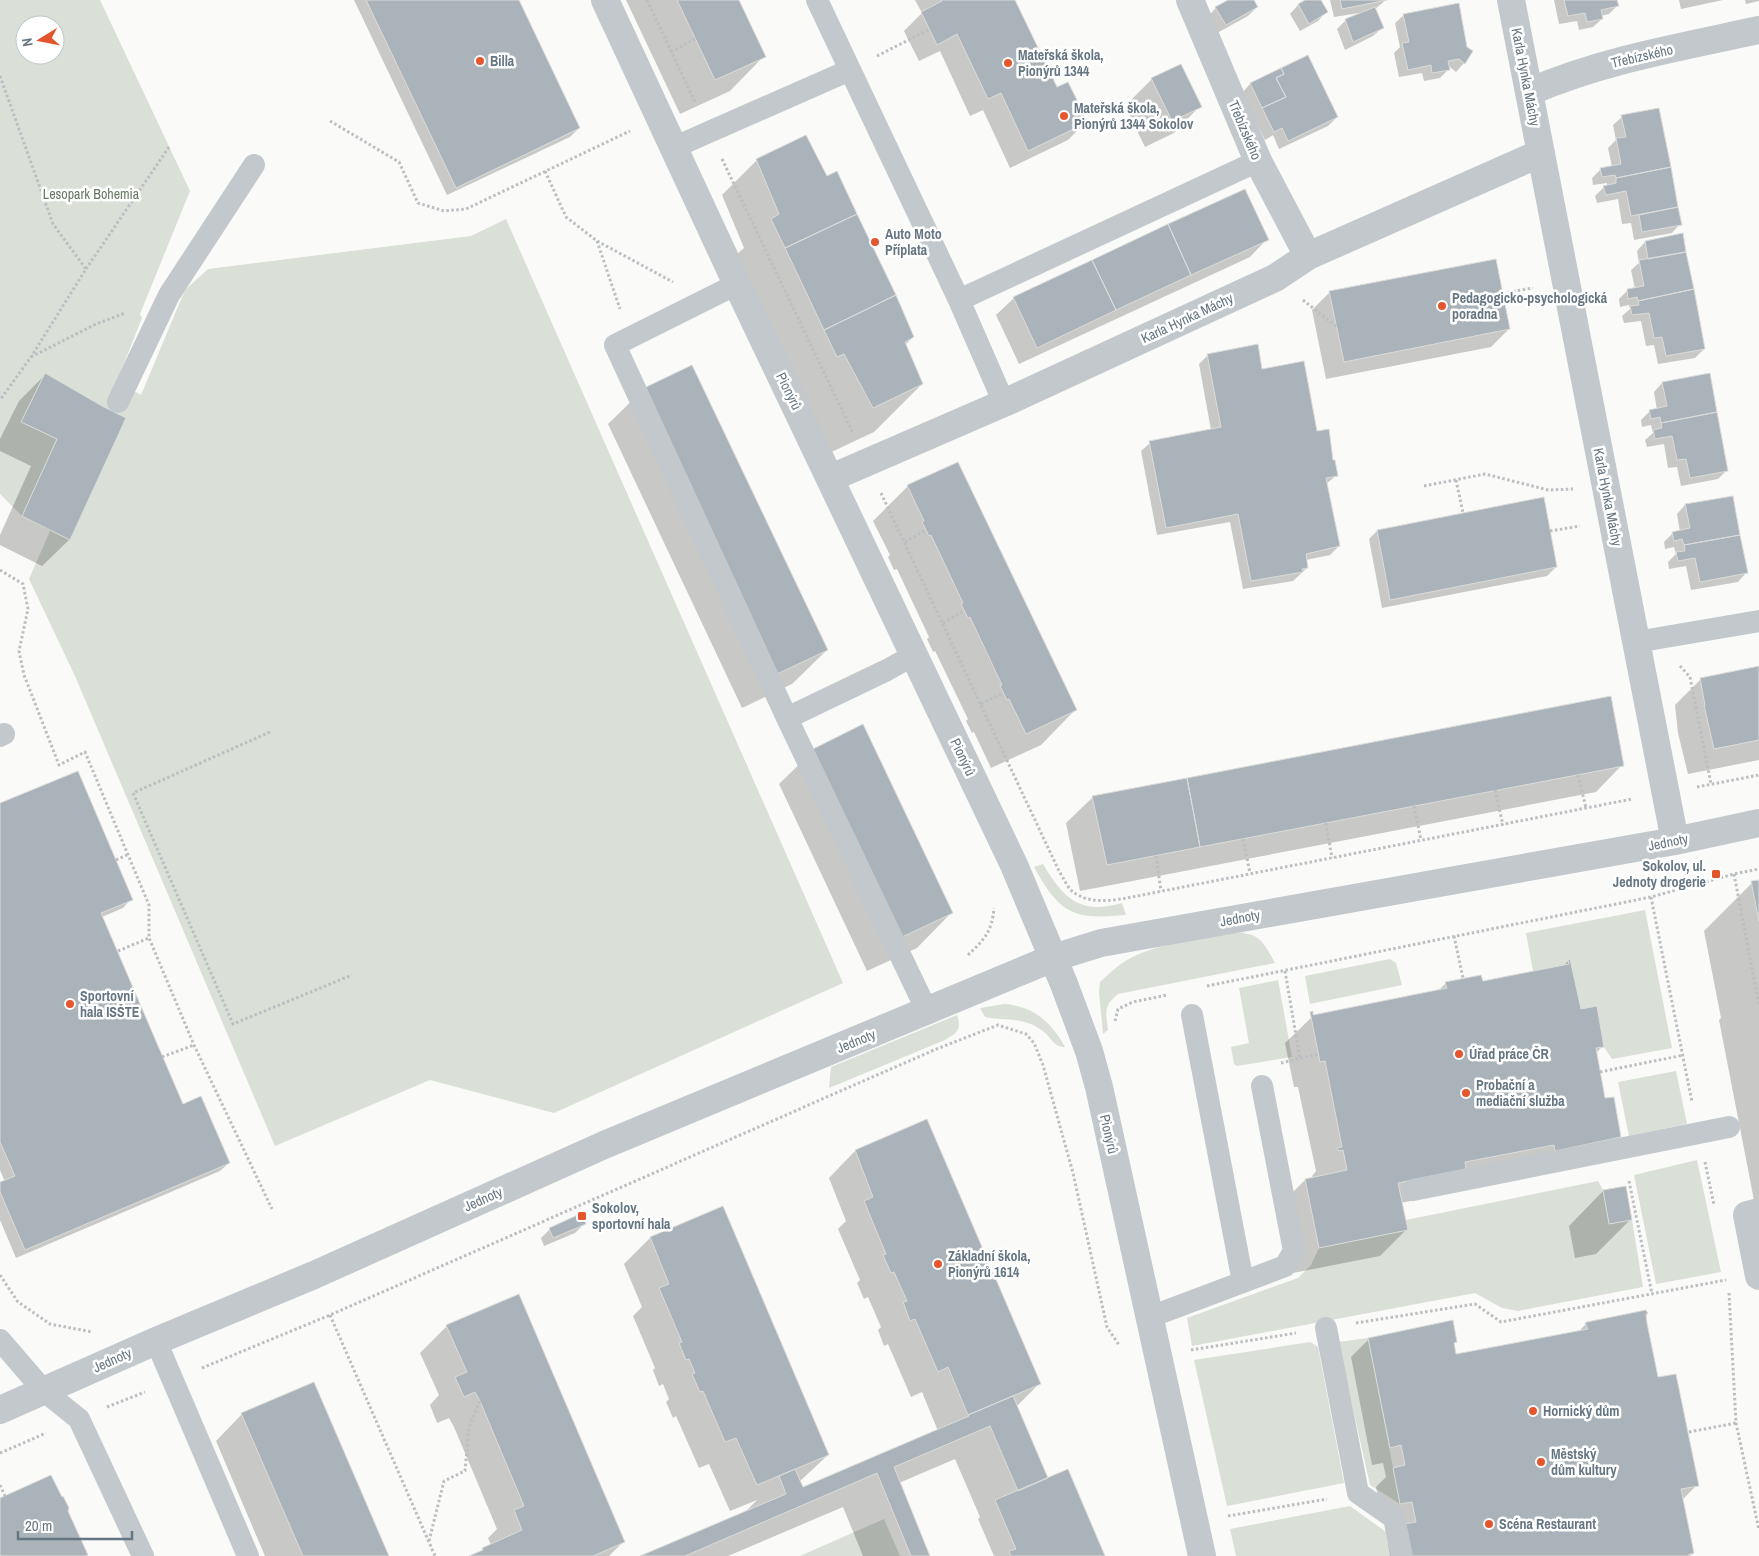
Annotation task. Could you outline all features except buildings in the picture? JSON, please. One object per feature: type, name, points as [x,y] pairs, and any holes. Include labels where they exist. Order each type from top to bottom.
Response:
[{"type":"street","name":"Pionýrů","points":[[604,0],[1014,865],[1053,958],[1092,1060],[1202,1556]]},
{"type":"street","name":"Třebízského","points":[[1190,0],[1258,161],[1308,256]]},
{"type":"street","name":"Karla Hynka Máchy","points":[[1511,0],[1675,841]]},
{"type":"street","name":"Třebízského","points":[[1529,92],[1558,80],[1625,58],[1759,30]]},
{"type":"street","name":"Karla Hynka Máchy","points":[[831,478],[1004,403],[1275,278],[1308,256],[1541,153]]},
{"type":"street","name":"Jednoty","points":[[0,1410],[156,1341],[314,1275],[604,1145],[1053,958],[1101,943],[1675,841],[1759,824]]},
{"type":"street","points":[[1753,1214],[1759,1276]]},
{"type":"lane","points":[[817,0],[959,300],[1004,403]]},
{"type":"lane","points":[[675,147],[850,70]]},
{"type":"lane","points":[[959,300],[1258,161]]},
{"type":"lane","points":[[118,402],[169,294],[254,165]]},
{"type":"lane","points":[[737,284],[615,345],[787,718],[928,1011]]},
{"type":"lane","points":[[1636,642],[1759,621]]},
{"type":"lane","points":[[787,718],[914,655]]},
{"type":"lane","points":[[1192,1015],[1242,1282]]},
{"type":"lane","points":[[1150,1317],[1285,1266],[1294,1251],[1262,1086]]},
{"type":"lane","points":[[1413,1190],[1729,1127]]},
{"type":"lane","points":[[1326,1328],[1358,1493],[1394,1518],[1402,1556]]},
{"type":"lane","points":[[0,1340],[44,1390],[79,1419],[143,1556]]},
{"type":"lane","points":[[156,1341],[248,1556]]},
{"type":"path","points":[[647,0],[1059,871],[1072,891],[1088,899],[1106,901],[1759,775]]},
{"type":"path","points":[[850,70],[930,29]]},
{"type":"path","points":[[671,52],[696,39]]},
{"type":"path","points":[[0,76],[53,224],[86,269]]},
{"type":"path","points":[[330,121],[399,162],[418,203],[444,211],[466,209],[633,130]]},
{"type":"path","points":[[0,400],[31,357],[86,269],[170,147]]},
{"type":"path","points":[[545,171],[566,217],[597,241],[706,300]]},
{"type":"path","points":[[597,241],[630,338]]},
{"type":"path","points":[[1275,278],[1337,327]]},
{"type":"path","points":[[1503,293],[1536,288]]},
{"type":"path","points":[[31,357],[96,324],[169,294]]},
{"type":"path","points":[[1424,486],[1485,474],[1548,490],[1576,490]]},
{"type":"path","points":[[1456,480],[1463,513]]},
{"type":"path","points":[[1550,531],[1583,526]]},
{"type":"path","points":[[905,542],[926,530]]},
{"type":"path","points":[[0,570],[23,584],[28,609],[19,651],[24,675],[59,764],[85,752],[148,906],[148,938],[194,1045],[272,1209]]},
{"type":"path","points":[[943,624],[964,611]]},
{"type":"path","points":[[981,704],[1003,693]]},
{"type":"path","points":[[270,732],[133,793],[233,1024],[352,975]]},
{"type":"path","points":[[1578,774],[1586,808]]},
{"type":"path","points":[[1496,790],[1503,825]]},
{"type":"path","points":[[1414,806],[1420,840]]},
{"type":"path","points":[[1326,823],[1332,858]]},
{"type":"path","points":[[1243,839],[1250,873]]},
{"type":"path","points":[[116,860],[127,855]]},
{"type":"path","points":[[1156,856],[1161,891]]},
{"type":"path","points":[[1199,988],[1652,897],[1759,868]]},
{"type":"path","points":[[1734,874],[1759,1004]]},
{"type":"path","points":[[1652,897],[1715,1212]]},
{"type":"path","points":[[967,956],[980,945],[992,927],[994,908],[991,899]]},
{"type":"path","points":[[1454,936],[1463,978]]},
{"type":"path","points":[[118,951],[148,938]]},
{"type":"path","points":[[1285,971],[1300,1059]]},
{"type":"path","points":[[1114,1023],[1118,1009],[1133,1002],[1171,994]]},
{"type":"path","points":[[0,1453],[330,1315],[934,1050],[978,1031],[998,1025],[1026,1034],[1034,1043],[1043,1065],[1073,1174],[1107,1327],[1123,1352]]},
{"type":"path","points":[[162,1056],[194,1045]]},
{"type":"path","points":[[1600,1072],[1684,1056]]},
{"type":"path","points":[[1621,1182],[1630,1180],[1652,1294]]},
{"type":"path","points":[[0,1275],[18,1302],[50,1324],[97,1333]]},
{"type":"path","points":[[1186,1351],[1475,1304],[1501,1322],[1729,1280]]},
{"type":"path","points":[[1729,1289],[1736,1423],[1759,1530]]},
{"type":"path","points":[[330,1315],[435,1556]]},
{"type":"path","points":[[429,1542],[444,1481],[465,1471],[468,1427],[480,1400]]},
{"type":"path","points":[[1689,1432],[1736,1423]]},
{"type":"path","points":[[0,1485],[5,1496]]},
{"type":"path","points":[[1222,1517],[1358,1493]]},
{"type":"green space","name":"Lesopark Bohemia","points":[[0,0],[100,0],[190,191],[140,314],[142,318],[117,381],[141,395],[185,290],[208,269],[471,236],[506,219],[843,983],[554,1113],[430,1080],[275,1146],[75,676],[29,579],[50,531],[22,516],[0,494]]},
{"type":"green space","points":[[1043,864],[1058,887],[1075,901],[1095,907],[1122,903],[1126,915],[1093,916],[1070,911],[1052,895],[1034,867]]},
{"type":"green space","points":[[1645,910],[1672,1048],[1612,1059],[1604,1047],[1597,1006],[1581,1009],[1570,959],[1568,960],[1569,964],[1533,971],[1526,933]]},
{"type":"green space","points":[[1231,932],[1248,934],[1259,939],[1267,948],[1275,963],[1118,994],[1108,1006],[1106,1014],[1108,1030],[1103,1034],[1099,992],[1100,982],[1116,967],[1138,954],[1150,950]]},
{"type":"green space","points":[[1390,959],[1396,963],[1402,985],[1310,1004],[1305,976]]},
{"type":"green space","points":[[1278,980],[1292,1057],[1237,1066],[1234,1064],[1231,1047],[1249,1043],[1239,988]]},
{"type":"green space","points":[[1004,1004],[1015,1005],[1033,1012],[1054,1030],[1065,1047],[1055,1044],[1043,1031],[1033,1025],[1021,1021],[985,1017],[980,1008]]},
{"type":"green space","points":[[957,1015],[959,1028],[945,1040],[829,1088],[831,1067]]},
{"type":"green space","points":[[1676,1071],[1687,1124],[1629,1136],[1618,1082]]},
{"type":"green space","points":[[1697,1160],[1721,1272],[1656,1284],[1634,1175]]},
{"type":"green space","points":[[1598,1181],[1603,1190],[1609,1224],[1632,1220],[1643,1287],[1518,1311],[1502,1308],[1475,1293],[1192,1346],[1187,1318],[1298,1278],[1311,1265],[1319,1248],[1408,1230],[1406,1220]]},
{"type":"green space","points":[[1368,1338],[1400,1504],[1370,1485],[1338,1342]]},
{"type":"green space","points":[[1310,1342],[1318,1347],[1344,1483],[1227,1506],[1194,1360]]},
{"type":"green space","points":[[1350,1506],[1389,1534],[1394,1556],[1236,1556],[1230,1529]]},
{"type":"green space","points":[[884,1519],[900,1556],[800,1556]]},
{"type":"place","name":"Billa","points":[[480,61]]},
{"type":"place","name":"Mateřská škola, Pionýrů 1344","points":[[1008,63]]},
{"type":"place","name":"Mateřská škola, Pionýrů 1344 Sokolov","points":[[1064,116]]},
{"type":"place","name":"Auto Moto Příplata","points":[[875,242]]},
{"type":"place","name":"Pedagogicko-psychologická poradna","points":[[1442,306]]},
{"type":"place","name":"Sokolov, ul. Jednoty drogerie","points":[[1716,874]]},
{"type":"place","name":"Sportovní hala ISŠTE","points":[[70,1004]]},
{"type":"place","name":"Úřad práce ČR","points":[[1459,1054]]},
{"type":"place","name":"Probační a mediační služba","points":[[1466,1093]]},
{"type":"place","name":"Sokolov, sportovní hala","points":[[582,1216]]},
{"type":"place","name":"Základní škola, Pionýrů 1614","points":[[938,1264]]},
{"type":"place","name":"Hornický dům","points":[[1533,1411]]},
{"type":"place","name":"Městský dům kultury","points":[[1541,1462]]},
{"type":"place","name":"Scéna Restaurant","points":[[1489,1524]]}]
